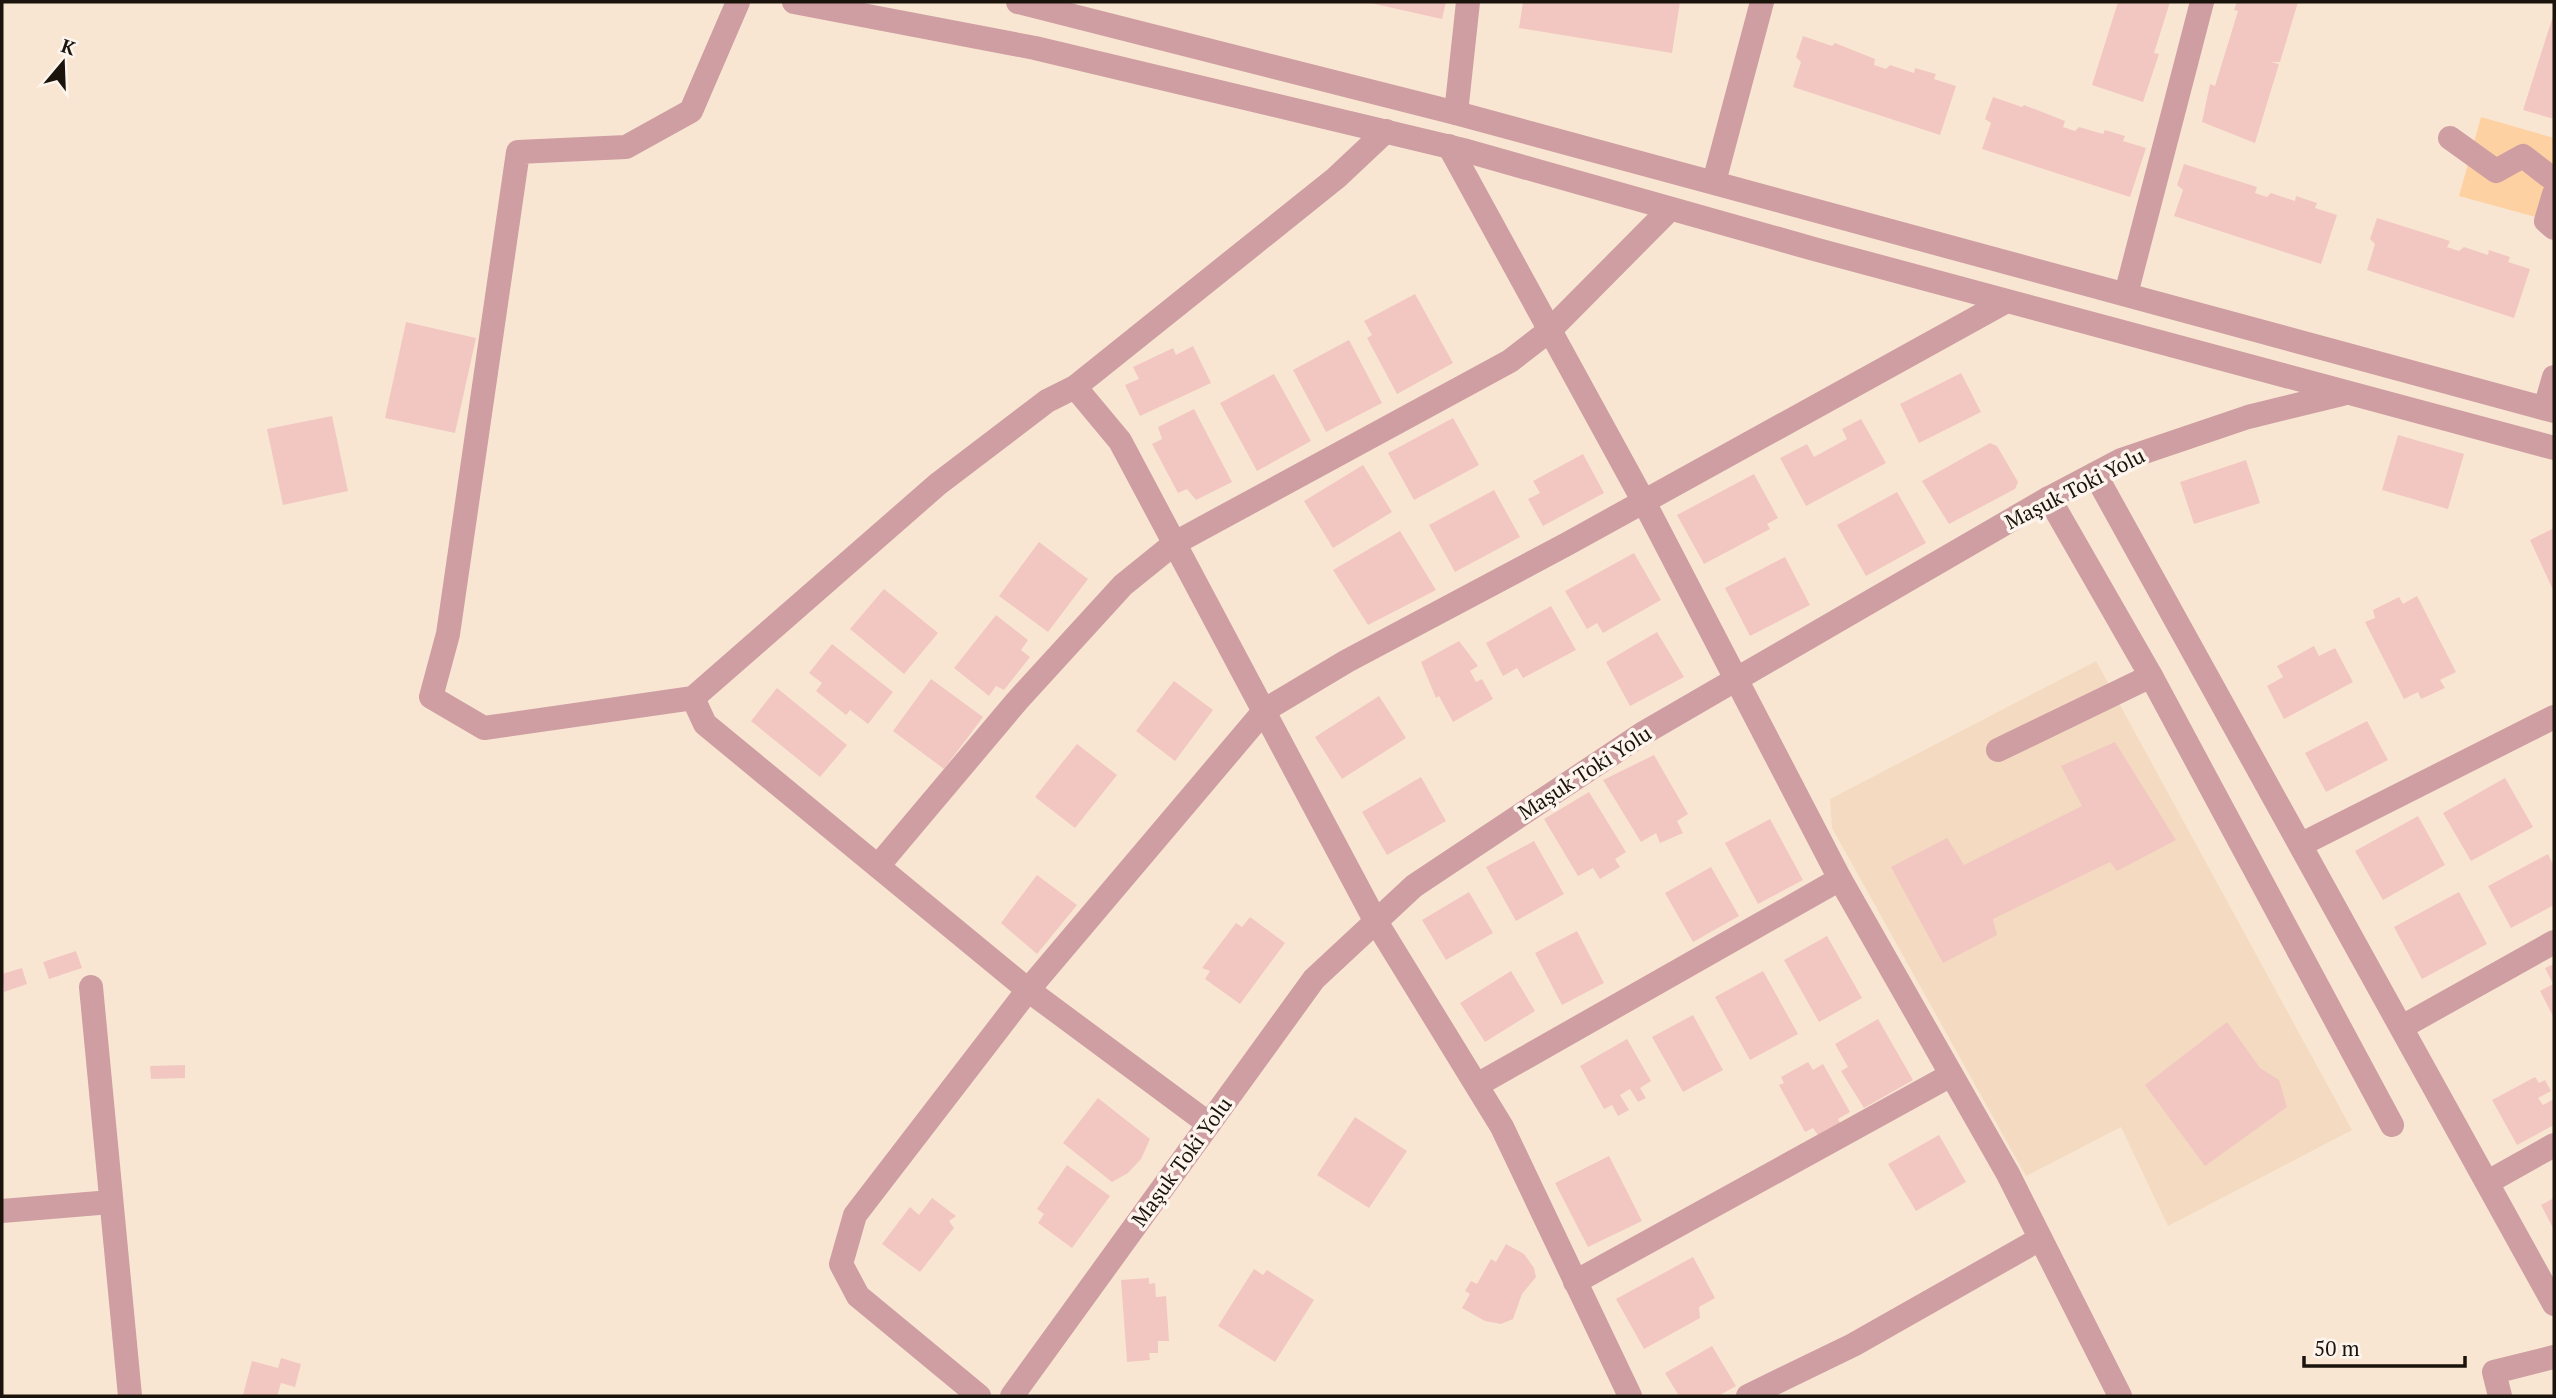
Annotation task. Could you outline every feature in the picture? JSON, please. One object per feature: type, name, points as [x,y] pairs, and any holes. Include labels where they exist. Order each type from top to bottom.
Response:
[{"type":"street","points":[[738,2],[691,111],[626,147],[518,152],[447,634],[431,697],[484,728],[693,698],[938,484],[1047,401],[1076,387],[1336,178],[1386,131]]},
{"type":"street","points":[[794,2],[824,4],[1035,48],[1449,146],[2005,302],[2346,393],[2355,356]]},
{"type":"street","points":[[1018,2],[1456,113],[2550,410],[2554,377]]},
{"type":"street","points":[[1456,113],[1468,2]]},
{"type":"street","points":[[1714,182],[1762,2]]},
{"type":"street","points":[[2126,294],[2202,2]]},
{"type":"street","points":[[2450,138],[2496,171],[2523,156],[2554,180]]},
{"type":"street","points":[[1449,146],[1644,502],[1840,879],[2040,1239],[2120,1396]]},
{"type":"street","points":[[2554,194],[2546,221],[2554,228]]},
{"type":"street","points":[[878,866],[1017,701],[1115,594],[1175,543],[1510,361],[1550,330],[1670,209]]},
{"type":"street","points":[[979,1396],[858,1296],[841,1265],[855,1215],[1028,990],[1265,710],[1347,660],[1644,502],[2005,302]]},
{"type":"street","points":[[1076,387],[1120,441],[1375,920],[1502,1127],[1630,1396]]},
{"type":"street","name":"Maşuk Toki Yolu","points":[[1012,1396],[1314,979],[1414,886],[1642,734],[2049,498],[2122,460],[2248,417],[2346,393],[2554,448]]},
{"type":"street","points":[[2095,474],[2554,1304]]},
{"type":"street","points":[[2049,498],[2151,676],[2392,1125]]},
{"type":"street","points":[[1998,750],[2151,676]]},
{"type":"street","points":[[693,698],[705,724],[1028,990],[1209,1124]]},
{"type":"street","points":[[2302,844],[2554,717]]},
{"type":"street","points":[[1477,1085],[1840,879]]},
{"type":"street","points":[[2402,1027],[2554,942]]},
{"type":"street","points":[[91,986],[130,1396]]},
{"type":"street","points":[[1575,1282],[1951,1075]]},
{"type":"street","points":[[2488,1182],[2554,1145]]},
{"type":"street","points":[[2,1210],[111,1202]]},
{"type":"street","points":[[1748,1396],[1853,1345],[2040,1239]]},
{"type":"street","points":[[2500,1396],[2494,1372],[2554,1357]]},
{"type":"shaded area","points":[[2481,117],[2554,138],[2554,182],[2543,219],[2459,196]]},
{"type":"shaded area","points":[[2096,661],[2352,1130],[2168,1226],[2121,1127],[2026,1176],[1832,828],[1830,799]]},
{"type":"building","points":[[1366,2],[1446,2],[1442,19]]},
{"type":"building","points":[[1523,2],[1680,2],[1672,53],[1519,28]]},
{"type":"building","points":[[2118,2],[2170,2],[2154,53],[2159,54],[2143,102],[2092,85]]},
{"type":"building","points":[[2237,2],[2298,2],[2280,62],[2271,62],[2279,64],[2255,143],[2202,122],[2210,84],[2215,86],[2238,11],[2234,10]]},
{"type":"building","points":[[2554,13],[2554,119],[2523,110]]},
{"type":"building","points":[[1803,36],[1832,46],[1835,43],[1875,59],[1874,65],[1886,69],[1890,65],[1914,73],[1915,68],[1936,74],[1934,79],[1956,86],[1940,135],[1793,87],[1801,62],[1796,57]]},
{"type":"building","points":[[1993,97],[2022,107],[2024,105],[2065,121],[2063,127],[2075,131],[2079,127],[2103,134],[2105,130],[2125,136],[2123,141],[2146,148],[2130,197],[1982,149],[1991,123],[1985,119]]},
{"type":"building","points":[[2184,164],[2257,187],[2255,193],[2267,197],[2271,193],[2295,201],[2296,196],[2317,203],[2315,208],[2337,215],[2321,264],[2174,216],[2183,190],[2177,185]]},
{"type":"building","points":[[2377,218],[2450,241],[2447,247],[2459,251],[2464,247],[2488,255],[2489,250],[2510,257],[2508,262],[2530,269],[2514,318],[2367,270],[2375,244],[2370,239]]},
{"type":"building","points":[[1415,294],[1453,363],[1397,394],[1367,338],[1372,335],[1364,321]]},
{"type":"building","points":[[406,322],[476,338],[455,433],[385,418]]},
{"type":"building","points":[[1349,340],[1382,403],[1326,432],[1293,370]]},
{"type":"building","points":[[1193,346],[1211,383],[1140,416],[1125,385],[1139,379],[1133,367],[1173,348],[1176,355]]},
{"type":"building","points":[[1961,373],[1981,412],[1919,443],[1900,404]]},
{"type":"building","points":[[1274,374],[1311,441],[1257,471],[1220,403]]},
{"type":"building","points":[[1194,409],[1232,482],[1196,500],[1187,489],[1178,493],[1152,444],[1162,439],[1158,427]]},
{"type":"building","points":[[332,416],[348,491],[283,505],[267,429]]},
{"type":"building","points":[[1453,418],[1479,465],[1414,500],[1388,453]]},
{"type":"building","points":[[1861,419],[1886,463],[1806,506],[1780,458],[1807,444],[1814,457],[1847,439],[1842,429]]},
{"type":"building","points":[[2398,435],[2464,454],[2448,509],[2382,490]]},
{"type":"building","points":[[1990,443],[1997,446],[2018,482],[2015,489],[1949,524],[1922,481]]},
{"type":"building","points":[[1583,454],[1604,493],[1543,526],[1528,499],[1540,493],[1533,481]]},
{"type":"building","points":[[2246,460],[2260,503],[2194,524],[2180,482]]},
{"type":"building","points":[[1363,465],[1392,512],[1333,548],[1304,501]]},
{"type":"building","points":[[1754,474],[1778,518],[1767,524],[1770,529],[1704,564],[1677,515]]},
{"type":"building","points":[[1494,490],[1520,537],[1455,572],[1429,525]]},
{"type":"building","points":[[1897,492],[1926,543],[1866,576],[1837,525]]},
{"type":"building","points":[[2554,528],[2554,592],[2530,540]]},
{"type":"building","points":[[1400,531],[1436,590],[1368,625],[1333,570]]},
{"type":"building","points":[[1039,542],[1088,579],[1048,632],[999,596]]},
{"type":"building","points":[[1634,553],[1661,600],[1603,633],[1597,623],[1587,629],[1565,591]]},
{"type":"building","points":[[1785,557],[1810,605],[1750,636],[1725,588]]},
{"type":"building","points":[[884,589],[938,633],[904,674],[850,629]]},
{"type":"building","points":[[2417,596],[2456,672],[2440,680],[2445,688],[2421,699],[2418,692],[2404,699],[2365,622],[2375,618],[2373,610],[2399,597],[2403,604]]},
{"type":"building","points":[[1551,606],[1576,650],[1523,678],[1517,668],[1503,676],[1486,643]]},
{"type":"building","points":[[996,615],[1028,640],[1021,650],[1030,657],[1004,690],[996,686],[989,696],[954,668]]},
{"type":"building","points":[[1657,632],[1684,677],[1630,706],[1606,662]]},
{"type":"building","points":[[1459,641],[1478,666],[1470,671],[1476,682],[1482,679],[1493,699],[1453,722],[1439,696],[1436,698],[1421,662]]},
{"type":"building","points":[[832,644],[893,692],[868,724],[850,710],[846,715],[816,691],[822,683],[809,673]]},
{"type":"building","points":[[2314,646],[2319,656],[2335,648],[2353,682],[2284,719],[2267,686],[2283,677],[2277,666]]},
{"type":"building","points":[[931,679],[983,717],[944,769],[893,731]]},
{"type":"building","points":[[1174,681],[1213,710],[1175,761],[1136,731]]},
{"type":"building","points":[[777,688],[847,745],[820,777],[751,721]]},
{"type":"building","points":[[1379,696],[1406,738],[1342,779],[1315,737]]},
{"type":"building","points":[[2367,721],[2388,760],[2326,792],[2305,753]]},
{"type":"building","points":[[2115,742],[2176,840],[2117,871],[2110,862],[1993,919],[1997,935],[1943,963],[1891,867],[1947,838],[1964,865],[2082,806],[2061,766]]},
{"type":"building","points":[[1077,744],[1117,775],[1075,828],[1035,797]]},
{"type":"building","points":[[1654,755],[1688,814],[1677,821],[1683,833],[1660,843],[1656,833],[1641,842],[1603,780]]},
{"type":"building","points":[[1421,777],[1446,821],[1387,855],[1362,812]]},
{"type":"building","points":[[2505,778],[2533,827],[2471,861],[2443,813]]},
{"type":"building","points":[[1589,792],[1626,852],[1615,859],[1620,867],[1600,879],[1593,868],[1578,876],[1544,819]]},
{"type":"building","points":[[2418,816],[2445,865],[2383,900],[2355,851]]},
{"type":"building","points":[[1770,819],[1803,880],[1758,904],[1725,843]]},
{"type":"building","points":[[1534,841],[1564,894],[1516,921],[1486,867]]},
{"type":"building","points":[[2548,854],[2554,866],[2554,905],[2511,928],[2488,886]]},
{"type":"building","points":[[1711,867],[1739,916],[1693,942],[1665,893]]},
{"type":"building","points":[[1037,875],[1077,905],[1037,954],[1001,923]]},
{"type":"building","points":[[1469,892],[1493,933],[1446,960],[1422,920]]},
{"type":"building","points":[[2459,892],[2487,944],[2422,979],[2394,927]]},
{"type":"building","points":[[1250,917],[1285,943],[1240,1004],[1205,979],[1210,971],[1202,968],[1236,923],[1242,927]]},
{"type":"building","points":[[1577,931],[1604,983],[1562,1005],[1535,953]]},
{"type":"building","points":[[1827,936],[1862,998],[1819,1022],[1784,960]]},
{"type":"building","points":[[76,951],[82,968],[49,979],[43,962]]},
{"type":"building","points":[[2554,964],[2554,1018],[2540,991],[2553,984],[2545,968]]},
{"type":"building","points":[[22,968],[27,984],[4,992],[2,974]]},
{"type":"building","points":[[1511,971],[1535,1011],[1485,1042],[1460,1003]]},
{"type":"building","points":[[1763,971],[1798,1034],[1750,1060],[1715,997]]},
{"type":"building","points":[[1693,1015],[1723,1070],[1683,1092],[1652,1037]]},
{"type":"building","points":[[1878,1019],[1913,1080],[1864,1108],[1841,1071],[1848,1067],[1835,1044]]},
{"type":"building","points":[[2227,1022],[2260,1068],[2279,1080],[2287,1107],[2205,1166],[2145,1085]]},
{"type":"building","points":[[1627,1039],[1651,1081],[1640,1088],[1646,1098],[1638,1102],[1630,1089],[1620,1095],[1629,1110],[1618,1116],[1612,1105],[1604,1109],[1580,1066]]},
{"type":"building","points":[[1808,1062],[1813,1070],[1823,1064],[1850,1112],[1838,1119],[1840,1123],[1818,1135],[1813,1128],[1805,1132],[1779,1085],[1784,1083],[1781,1077]]},
{"type":"building","points":[[185,1065],[185,1078],[151,1079],[150,1066]]},
{"type":"building","points":[[2535,1077],[2539,1083],[2545,1080],[2551,1091],[2538,1098],[2543,1105],[2554,1099],[2554,1125],[2517,1145],[2492,1100]]},
{"type":"building","points":[[1098,1098],[1150,1139],[1141,1159],[1128,1173],[1112,1182],[1063,1143]]},
{"type":"building","points":[[1355,1117],[1407,1151],[1369,1208],[1317,1175]]},
{"type":"building","points":[[1939,1135],[1966,1182],[1916,1211],[1888,1164]]},
{"type":"building","points":[[1609,1156],[1642,1221],[1588,1247],[1555,1183]]},
{"type":"building","points":[[1067,1165],[1110,1196],[1072,1248],[1038,1223],[1044,1214],[1037,1209]]},
{"type":"building","points":[[932,1198],[956,1216],[949,1221],[954,1228],[920,1272],[882,1244],[910,1207],[919,1215]]},
{"type":"building","points":[[2554,1198],[2554,1230],[2541,1205]]},
{"type":"building","points":[[1506,1244],[1524,1254],[1534,1268],[1536,1277],[1522,1294],[1513,1319],[1501,1324],[1485,1321],[1462,1308],[1470,1294],[1465,1291],[1471,1281],[1477,1284],[1491,1259],[1496,1262]]},
{"type":"building","points":[[1693,1257],[1715,1298],[1699,1307],[1700,1318],[1644,1349],[1616,1299]]},
{"type":"building","points":[[1254,1269],[1263,1275],[1267,1270],[1314,1300],[1275,1362],[1218,1326]]},
{"type":"building","points":[[1149,1278],[1149,1284],[1155,1283],[1156,1297],[1166,1296],[1169,1341],[1158,1341],[1158,1353],[1149,1353],[1150,1360],[1127,1362],[1121,1280]]},
{"type":"building","points":[[1712,1346],[1736,1386],[1718,1396],[1679,1396],[1665,1373]]},
{"type":"building","points":[[281,1358],[301,1364],[295,1387],[281,1383],[277,1396],[243,1395],[252,1361],[278,1368]]}]
